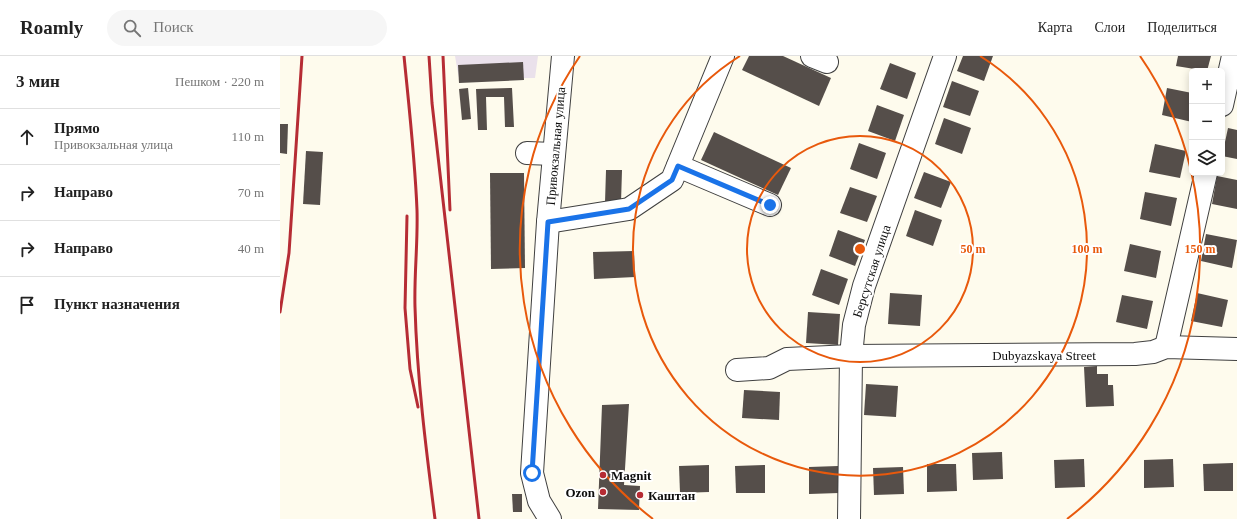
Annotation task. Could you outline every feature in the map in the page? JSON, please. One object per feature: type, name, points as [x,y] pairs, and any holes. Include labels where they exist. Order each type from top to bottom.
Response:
[{"type":"street","name":"Привокзальная улица","points":[[550,519],[539,501],[532,473],[548,222],[563,56]]},
{"type":"street","points":[[548,222],[629,209],[672,180],[723,56]]},
{"type":"street","name":"Берсутская улица","points":[[849,519],[850,356],[854,325],[864,286],[945,56]]},
{"type":"street","points":[[1222,104],[1233,56]]},
{"type":"street","points":[[527,153],[554,154]]},
{"type":"street","points":[[678,166],[770,205]]},
{"type":"street","points":[[1166,347],[1205,176]]},
{"type":"street","name":"Dubyazskaya Street","points":[[737,370],[769,368],[787,359],[850,356],[1135,354],[1153,352],[1166,347],[1237,350]]},
{"type":"shaded area","points":[[455,56],[538,56],[535,78],[459,79]]},
{"type":"building","points":[[749,56],[783,56],[831,78],[819,106],[742,70]]},
{"type":"building","points":[[963,56],[993,56],[984,81],[957,71]]},
{"type":"building","points":[[1178,56],[1211,56],[1208,68],[1189,68],[1176,66]]},
{"type":"building","points":[[523,62],[524,80],[459,83],[458,65]]},
{"type":"building","points":[[890,63],[916,73],[907,99],[880,89]]},
{"type":"building","points":[[952,81],[979,91],[970,116],[943,107]]},
{"type":"building","points":[[468,88],[471,119],[462,120],[459,89]]},
{"type":"building","points":[[512,88],[514,127],[505,127],[504,97],[486,97],[487,130],[478,130],[476,89]]},
{"type":"building","points":[[1167,88],[1189,92],[1189,121],[1162,115]]},
{"type":"building","points":[[877,105],[904,115],[895,141],[868,131]]},
{"type":"building","points":[[944,118],[971,128],[962,154],[935,144]]},
{"type":"building","points":[[280,124],[288,124],[287,154],[280,153]]},
{"type":"building","points":[[1228,128],[1237,130],[1237,159],[1225,157],[1225,142]]},
{"type":"building","points":[[714,132],[791,168],[778,195],[701,160]]},
{"type":"building","points":[[859,143],[886,153],[877,179],[850,169]]},
{"type":"building","points":[[1155,144],[1186,151],[1180,178],[1149,172]]},
{"type":"building","points":[[306,151],[323,152],[320,205],[303,204]]},
{"type":"building","points":[[606,170],[622,170],[621,203],[605,203]]},
{"type":"building","points":[[924,172],[951,182],[941,208],[914,198]]},
{"type":"building","points":[[490,173],[524,173],[525,268],[491,269]]},
{"type":"building","points":[[1217,176],[1237,180],[1237,209],[1212,204]]},
{"type":"building","points":[[850,187],[877,196],[867,222],[840,213]]},
{"type":"building","points":[[1145,192],[1177,198],[1171,226],[1140,219]]},
{"type":"building","points":[[915,210],[942,220],[933,246],[906,236]]},
{"type":"building","points":[[838,230],[865,240],[855,266],[829,256]]},
{"type":"building","points":[[1206,234],[1237,240],[1232,268],[1201,261]]},
{"type":"building","points":[[1130,244],[1161,251],[1156,278],[1124,271]]},
{"type":"building","points":[[634,251],[635,277],[594,279],[593,252]]},
{"type":"building","points":[[821,269],[848,279],[839,305],[812,295]]},
{"type":"building","points":[[890,293],[922,295],[920,326],[888,324]]},
{"type":"building","points":[[1197,293],[1228,300],[1222,327],[1191,321]]},
{"type":"building","points":[[1122,295],[1153,301],[1147,329],[1116,322]]},
{"type":"building","points":[[808,312],[840,314],[838,345],[806,343]]},
{"type":"building","points":[[1097,366],[1097,374],[1108,374],[1108,385],[1113,385],[1114,406],[1086,407],[1084,367]]},
{"type":"building","points":[[866,384],[898,386],[896,417],[864,415]]},
{"type":"building","points":[[744,390],[780,392],[779,420],[742,418]]},
{"type":"building","points":[[629,404],[624,485],[640,486],[639,510],[598,509],[602,405]]},
{"type":"building","points":[[1002,452],[1003,479],[973,480],[972,453]]},
{"type":"building","points":[[1084,459],[1085,487],[1055,488],[1054,460]]},
{"type":"building","points":[[1173,459],[1174,487],[1144,488],[1144,460]]},
{"type":"building","points":[[1233,463],[1233,491],[1204,491],[1203,464]]},
{"type":"building","points":[[927,464],[956,464],[957,491],[927,492]]},
{"type":"building","points":[[709,465],[709,492],[680,493],[679,466]]},
{"type":"building","points":[[765,465],[765,493],[736,493],[735,466]]},
{"type":"building","points":[[838,466],[839,493],[809,494],[809,467]]},
{"type":"building","points":[[903,467],[904,494],[874,495],[873,468]]},
{"type":"building","points":[[512,494],[522,494],[522,512],[513,512]]},
{"type":"railway","points":[[280,312],[289,253],[302,56]]},
{"type":"railway","points":[[404,56],[417,210],[415,295],[416,334],[425,440],[435,519]]},
{"type":"railway","points":[[429,56],[432,103],[479,519]]},
{"type":"railway","points":[[443,56],[450,210]]},
{"type":"railway","points":[[407,216],[405,308],[410,369],[418,407]]},
{"type":"place","name":"Magnit","points":[[603,475]]},
{"type":"place","name":"Ozon","points":[[603,492]]},
{"type":"place","name":"Каштан","points":[[640,495]]},
{"type":"route","points":[[532,473],[536,434],[548,222],[629,209],[672,180],[678,166],[770,205]]}]
